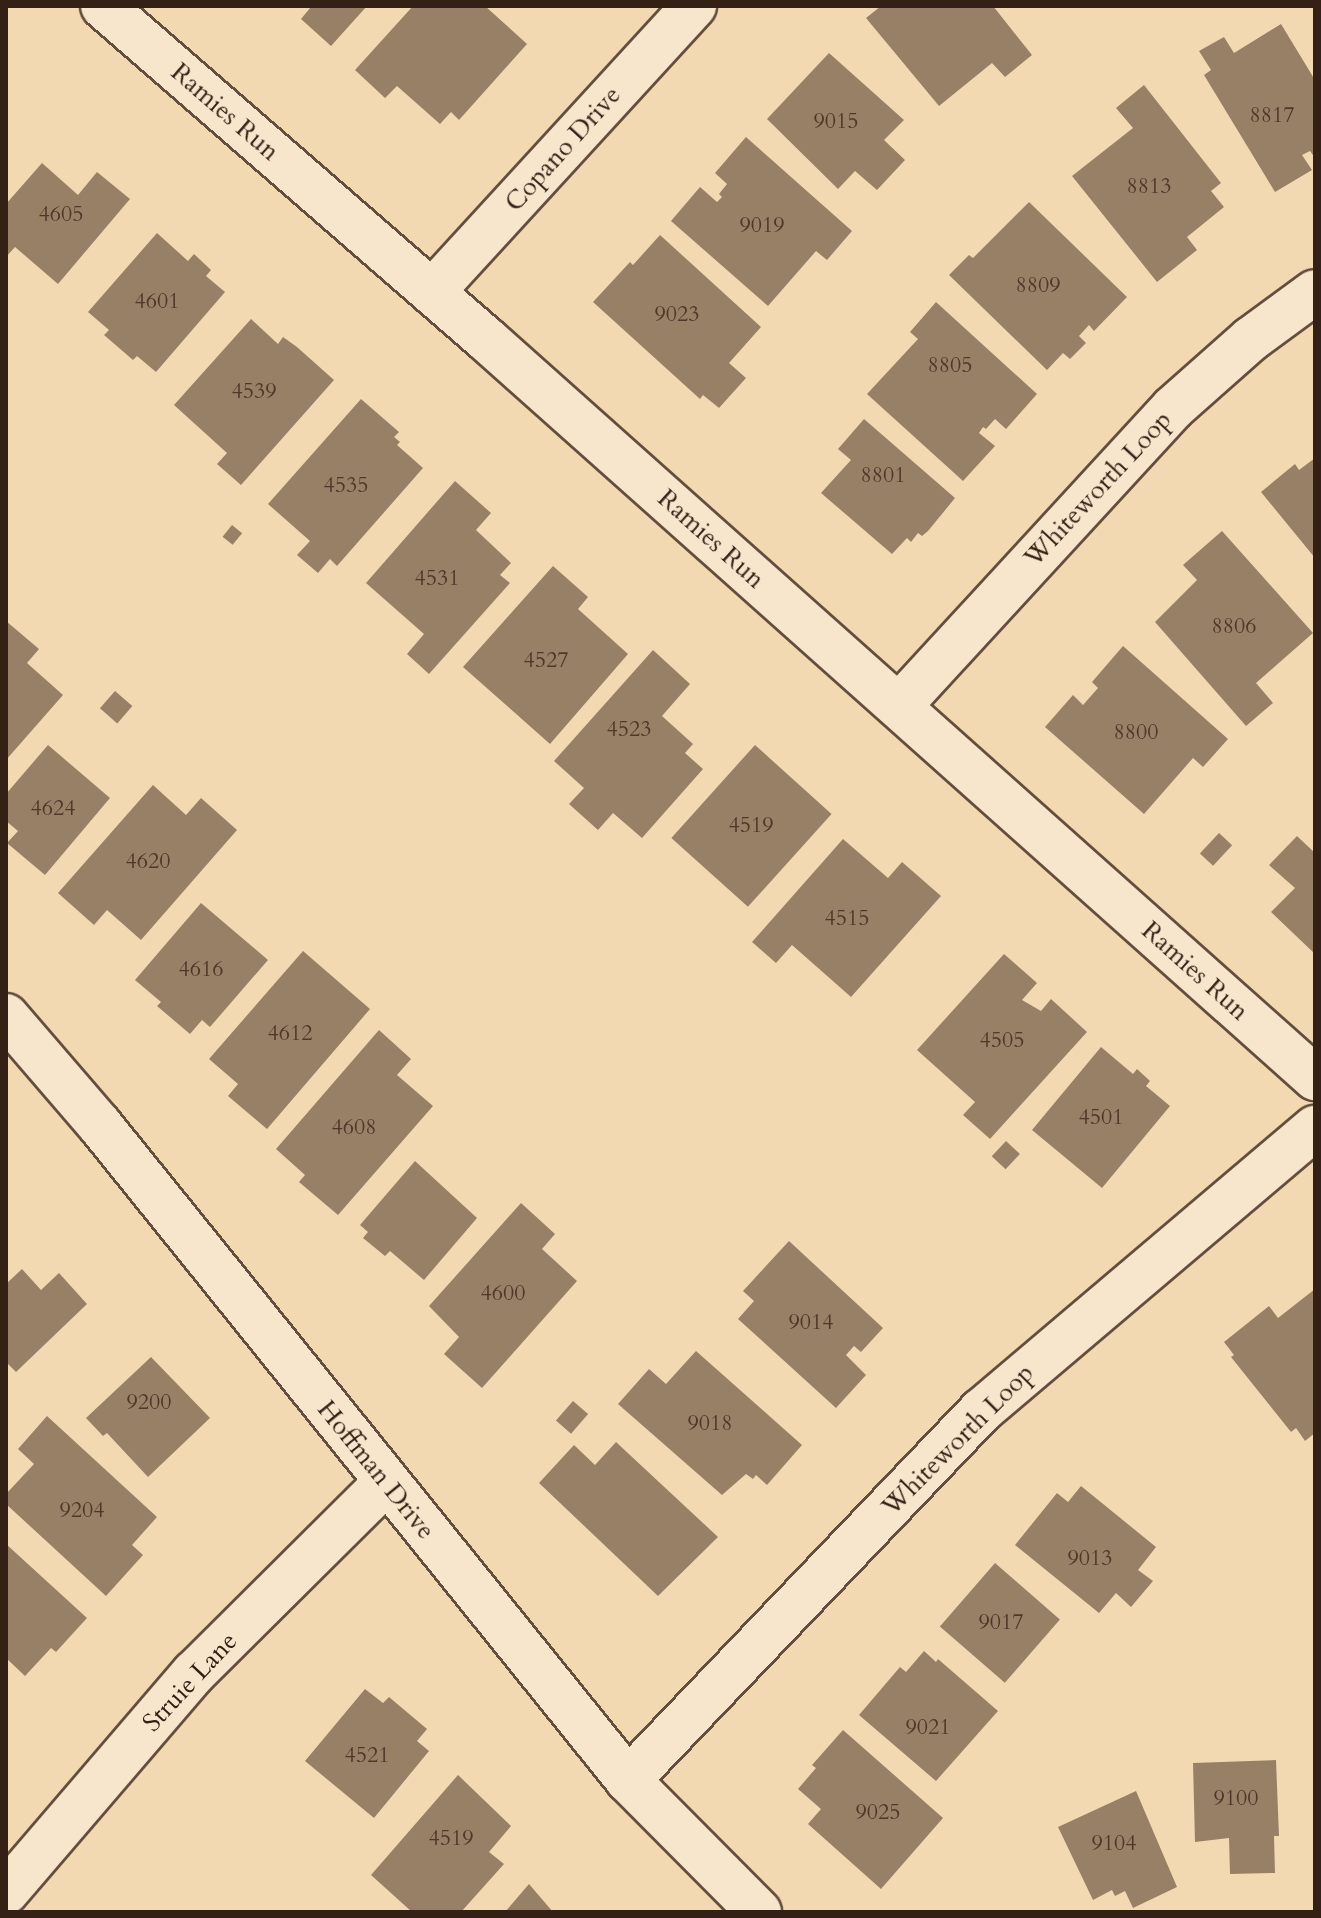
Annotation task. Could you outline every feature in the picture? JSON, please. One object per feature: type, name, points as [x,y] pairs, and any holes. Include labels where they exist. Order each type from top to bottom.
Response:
[{"type":"street","name":"Ramies Run","points":[[103,6],[432,292],[1315,1078]]},
{"type":"street","name":"Copano Drive","points":[[432,292],[694,6]]},
{"type":"street","name":"Whiteworth Loop","points":[[899,706],[1173,408],[1251,339],[1315,292]]},
{"type":"street","name":"Hoffman Drive","points":[[6,1016],[99,1124],[385,1483],[628,1780],[759,1912]]},
{"type":"street","name":"Whiteworth Loop","points":[[628,1780],[981,1411],[1315,1128]]},
{"type":"street","name":"Struie Lane","points":[[6,1892],[194,1673],[385,1483]]},
{"type":"building","points":[[308,6],[367,6],[331,46],[301,19],[310,8]]},
{"type":"building","points":[[413,6],[485,6],[527,44],[459,120],[451,112],[440,124],[397,86],[385,98],[355,70]]},
{"type":"building","points":[[881,6],[993,6],[1032,55],[1005,77],[992,63],[939,106],[866,18]]},
{"type":"building","points":[[1281,24],[1315,80],[1315,158],[1310,151],[1302,155],[1312,170],[1275,192],[1204,75],[1211,70],[1199,51],[1224,37],[1234,53]]},
{"type":"building","points":[[829,53],[904,120],[884,140],[905,160],[877,190],[855,171],[838,189],[767,119]]},
{"type":"building","points":[[1144,85],[1221,183],[1211,191],[1224,207],[1187,237],[1197,250],[1157,282],[1072,176],[1133,128],[1116,108]]},
{"type":"building","points":[[746,137],[852,231],[827,260],[816,251],[768,306],[671,221],[700,187],[717,202],[722,197],[719,194],[727,184],[715,173]]},
{"type":"building","points":[[42,163],[78,195],[97,172],[130,199],[58,284],[15,247],[6,257],[6,204]]},
{"type":"building","points":[[1029,202],[1127,297],[1094,331],[1089,325],[1079,336],[1086,343],[1070,359],[1063,353],[1047,370],[949,275],[969,255],[973,258]]},
{"type":"building","points":[[157,233],[188,261],[194,254],[211,270],[206,276],[225,292],[156,372],[137,356],[133,360],[104,335],[109,330],[88,312]]},
{"type":"building","points":[[660,235],[761,327],[729,363],[746,378],[719,408],[703,395],[700,399],[593,302]]},
{"type":"building","points":[[936,302],[1037,394],[1006,429],[995,419],[986,429],[983,427],[979,433],[995,446],[963,481],[867,394],[918,339],[910,332]]},
{"type":"building","points":[[251,319],[278,344],[283,337],[297,347],[334,380],[241,485],[217,464],[227,453],[174,405]]},
{"type":"building","points":[[361,399],[399,432],[394,437],[400,442],[397,445],[423,468],[337,566],[330,559],[318,573],[297,555],[310,541],[268,504]]},
{"type":"building","points":[[864,419],[955,498],[928,531],[922,536],[918,533],[911,542],[907,538],[892,554],[821,493],[851,460],[838,449]]},
{"type":"building","points":[[1315,458],[1315,558],[1261,492],[1295,464],[1299,470]]},
{"type":"building","points":[[455,481],[491,513],[476,530],[511,563],[500,575],[510,583],[429,674],[407,654],[424,634],[366,583]]},
{"type":"building","points":[[232,525],[242,533],[233,545],[223,537]]},
{"type":"building","points":[[1222,531],[1313,633],[1256,683],[1273,703],[1246,726],[1155,622],[1197,580],[1183,565]]},
{"type":"building","points":[[553,566],[588,597],[578,609],[628,654],[550,744],[463,667]]},
{"type":"building","points":[[6,621],[39,649],[27,663],[63,695],[6,760]]},
{"type":"building","points":[[1123,646],[1228,739],[1203,767],[1193,758],[1144,814],[1045,727],[1073,695],[1083,705],[1098,688],[1092,682]]},
{"type":"building","points":[[653,650],[690,684],[662,716],[693,744],[685,753],[703,769],[642,838],[613,813],[598,830],[569,804],[584,788],[554,761]]},
{"type":"building","points":[[115,691],[132,706],[117,723],[100,708]]},
{"type":"building","points":[[48,745],[110,798],[45,875],[7,843],[18,831],[6,821],[6,794]]},
{"type":"building","points":[[755,745],[832,814],[748,907],[671,838]]},
{"type":"building","points":[[153,785],[186,815],[201,798],[237,830],[141,940],[107,910],[94,925],[58,893]]},
{"type":"building","points":[[1219,833],[1232,845],[1213,866],[1200,853]]},
{"type":"building","points":[[1297,836],[1315,853],[1315,954],[1271,912],[1295,888],[1269,865]]},
{"type":"building","points":[[843,839],[888,878],[902,862],[941,896],[851,997],[792,945],[776,963],[752,942]]},
{"type":"building","points":[[201,903],[268,960],[210,1027],[202,1020],[190,1034],[157,1006],[161,1002],[135,980]]},
{"type":"building","points":[[303,951],[370,1009],[267,1129],[228,1096],[238,1084],[209,1059]]},
{"type":"building","points":[[1004,954],[1037,983],[1022,1000],[1041,1011],[1051,999],[1087,1032],[990,1139],[963,1115],[975,1102],[917,1050]]},
{"type":"building","points":[[379,1030],[411,1059],[397,1075],[433,1106],[338,1215],[299,1182],[305,1175],[276,1149]]},
{"type":"building","points":[[1101,1047],[1133,1074],[1137,1069],[1150,1081],[1146,1086],[1170,1106],[1102,1188],[1032,1130]]},
{"type":"building","points":[[1006,1141],[1020,1154],[1006,1169],[992,1156]]},
{"type":"building","points":[[415,1161],[477,1218],[424,1280],[390,1251],[385,1256],[363,1238],[368,1232],[360,1225]]},
{"type":"building","points":[[521,1203],[555,1234],[542,1249],[577,1281],[482,1388],[444,1354],[459,1337],[429,1306]]},
{"type":"building","points":[[789,1241],[883,1328],[861,1352],[854,1346],[846,1355],[866,1375],[836,1408],[738,1319],[754,1301],[743,1291]]},
{"type":"building","points":[[22,1269],[41,1290],[59,1273],[87,1304],[16,1372],[6,1362],[6,1284]]},
{"type":"building","points":[[1315,1289],[1315,1433],[1305,1441],[1296,1428],[1291,1432],[1231,1357],[1234,1355],[1224,1342],[1269,1306],[1278,1318]]},
{"type":"building","points":[[696,1351],[802,1445],[767,1485],[756,1475],[753,1479],[746,1474],[722,1495],[618,1404],[649,1369],[666,1384]]},
{"type":"building","points":[[151,1357],[210,1418],[148,1477],[107,1433],[103,1436],[86,1418]]},
{"type":"building","points":[[573,1401],[588,1414],[571,1434],[556,1421]]},
{"type":"building","points":[[47,1416],[157,1517],[132,1545],[143,1555],[106,1596],[6,1504],[6,1494],[34,1464],[18,1449]]},
{"type":"building","points":[[616,1442],[718,1537],[658,1596],[539,1483],[574,1445],[595,1465]]},
{"type":"building","points":[[1081,1486],[1156,1547],[1138,1570],[1153,1581],[1131,1607],[1116,1593],[1099,1613],[1015,1545],[1057,1493],[1068,1502]]},
{"type":"building","points":[[6,1544],[87,1618],[56,1652],[51,1648],[25,1676],[6,1658]]},
{"type":"building","points":[[995,1563],[1060,1619],[1005,1683],[940,1626]]},
{"type":"building","points":[[924,1651],[936,1662],[938,1659],[998,1711],[936,1781],[859,1715],[900,1667],[906,1672]]},
{"type":"building","points":[[365,1689],[383,1703],[389,1697],[427,1729],[417,1741],[429,1751],[374,1818],[305,1761]]},
{"type":"building","points":[[843,1730],[943,1818],[881,1889],[808,1824],[821,1809],[798,1789],[816,1768],[812,1765]]},
{"type":"building","points":[[1276,1760],[1279,1836],[1274,1836],[1275,1873],[1230,1874],[1229,1838],[1195,1842],[1193,1763]]},
{"type":"building","points":[[458,1775],[511,1826],[489,1852],[504,1864],[461,1912],[412,1912],[371,1875]]},
{"type":"building","points":[[1136,1791],[1177,1887],[1133,1908],[1125,1891],[1115,1896],[1112,1890],[1093,1900],[1058,1827]]},
{"type":"building","points":[[529,1884],[553,1912],[505,1912]]}]
